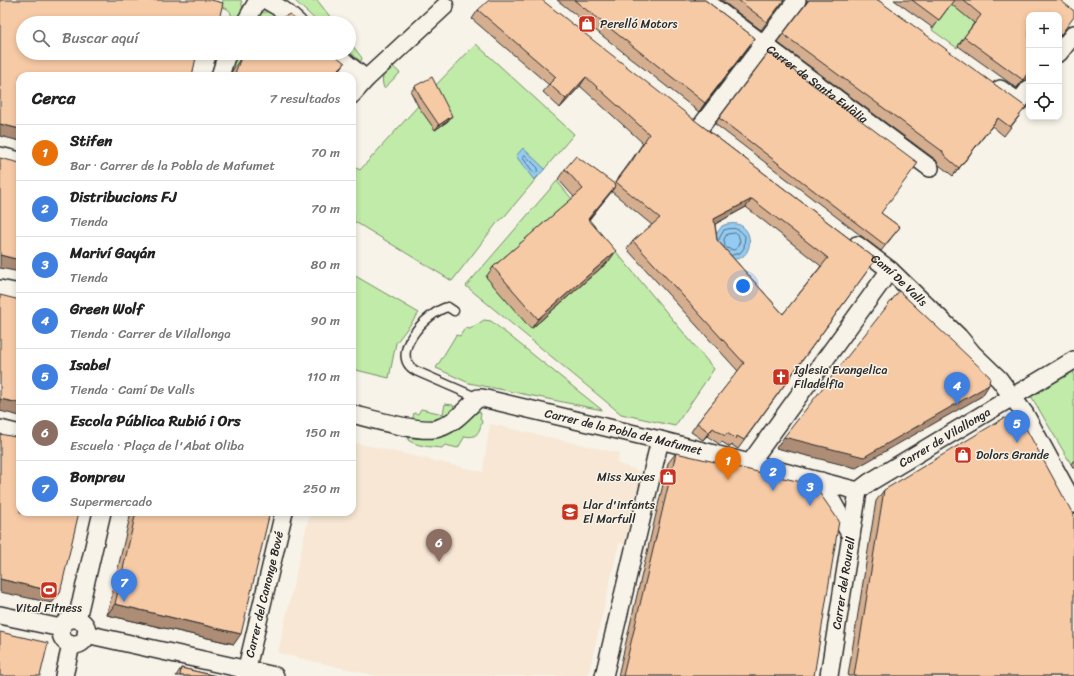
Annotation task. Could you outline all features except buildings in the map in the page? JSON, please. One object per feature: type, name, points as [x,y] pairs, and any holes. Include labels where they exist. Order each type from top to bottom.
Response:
[{"type":"street","points":[[249,16],[258,0]]},
{"type":"street","points":[[266,0],[290,16]]},
{"type":"street","name":"Carrer de Santa Eulàlia","points":[[704,0],[930,168]]},
{"type":"street","points":[[701,126],[797,0]]},
{"type":"street","points":[[356,90],[366,79],[445,6]]},
{"type":"street","points":[[1062,48],[1074,34]]},
{"type":"street","points":[[221,72],[225,60]]},
{"type":"street","points":[[343,60],[366,79]]},
{"type":"street","points":[[986,79],[1024,96]]},
{"type":"street","points":[[0,156],[16,160]]},
{"type":"street","name":"Camí De Valls","points":[[845,235],[890,270],[959,337],[973,354],[999,379],[1025,414],[1074,504]]},
{"type":"street","points":[[750,463],[890,270]]},
{"type":"street","points":[[0,289],[16,292]]},
{"type":"street","name":"Carrer de Vilallonga","points":[[858,491],[870,482],[1074,360]]},
{"type":"street","points":[[356,415],[416,429],[428,430],[439,428],[456,419],[480,398]]},
{"type":"street","name":"Carrer de la Pobla de Mafumet","points":[[480,398],[660,440],[858,491]]},
{"type":"street","points":[[0,429],[16,433]]},
{"type":"street","points":[[604,676],[660,440]]},
{"type":"street","points":[[821,481],[851,536]]},
{"type":"street","name":"Carrer del Rourell","points":[[829,676],[858,491]]},
{"type":"street","points":[[77,619],[101,516]]},
{"type":"street","name":"Carrer del Canonge Bové","points":[[245,673],[283,516]]},
{"type":"street","points":[[0,615],[61,628]]},
{"type":"street","points":[[77,619],[84,624],[87,629],[86,634],[82,642],[71,645],[62,639],[60,632],[63,623],[68,620],[77,619]]},
{"type":"street","points":[[86,634],[245,673],[274,676]]},
{"type":"street","points":[[64,676],[71,645]]},
{"type":"lane","points":[[454,311],[448,307],[445,307],[433,314],[424,322],[408,345],[406,354],[407,362],[412,369],[416,371],[480,398]]},
{"type":"shaded area","points":[[490,424],[619,453],[617,463],[642,473],[624,544],[619,543],[588,676],[378,676],[278,653],[309,516],[356,516],[356,443],[483,472]]},
{"type":"green space","points":[[223,0],[241,0],[243,10],[241,16],[231,16],[230,11],[222,7]]},
{"type":"green space","points":[[294,0],[317,0],[330,16],[311,16]]},
{"type":"green space","points":[[954,0],[983,30],[964,37],[957,48],[932,30]]},
{"type":"green space","points":[[270,11],[280,16],[259,16],[261,13]]},
{"type":"green space","points":[[476,44],[574,134],[504,217],[497,223],[452,281],[356,222],[356,168],[360,170],[418,106],[411,92],[432,89]]},
{"type":"green space","points":[[356,50],[362,58],[361,62],[356,57]]},
{"type":"green space","points":[[234,60],[240,60],[232,72],[228,72]]},
{"type":"green space","points":[[391,65],[400,73],[384,88],[382,81],[383,75]]},
{"type":"green space","points":[[557,181],[714,369],[675,426],[621,414],[466,286]]},
{"type":"green space","points":[[356,276],[419,313],[396,343],[389,378],[356,370]]},
{"type":"green space","points":[[484,320],[491,321],[602,410],[469,383],[436,368],[456,335],[460,336],[465,328],[470,329]]},
{"type":"green space","points":[[1074,360],[1074,462],[1071,464],[1027,389]]},
{"type":"green space","points":[[445,404],[453,405],[455,410],[441,421],[412,421],[414,413],[418,414],[421,409],[443,414]]},
{"type":"green space","points":[[479,411],[482,422],[477,434],[469,437],[465,436],[458,448],[445,445],[442,448],[424,446],[415,444],[408,440],[410,435],[438,437],[449,433]]},
{"type":"water","points":[[523,148],[545,169],[534,180],[516,156]]},
{"type":"water","points":[[727,224],[742,226],[748,234],[748,249],[740,258],[727,258],[715,236],[722,226]]},
{"type":"place","name":"Perelló Motors","points":[[587,24]]},
{"type":"place","name":"Iglesia Evangelica Filadelfia","points":[[781,377]]},
{"type":"place","name":"Green Wolf","points":[[957,405]]},
{"type":"place","name":"Isabel","points":[[1017,443]]},
{"type":"place","name":"Dolors Grande","points":[[963,455]]},
{"type":"place","name":"Miss Xuxes","points":[[668,477]]},
{"type":"place","name":"Stifen","points":[[728,480]]},
{"type":"place","name":"Distribucions FJ","points":[[773,491]]},
{"type":"place","name":"Mariví Gayán","points":[[810,506]]},
{"type":"place","name":"Llar d'infants El Marfull","points":[[570,512]]},
{"type":"place","name":"Escola Pública Rubió i Ors","points":[[439,562]]},
{"type":"place","name":"Vital Fitness","points":[[49,590]]},
{"type":"place","name":"Bonpreu","points":[[124,602]]}]
